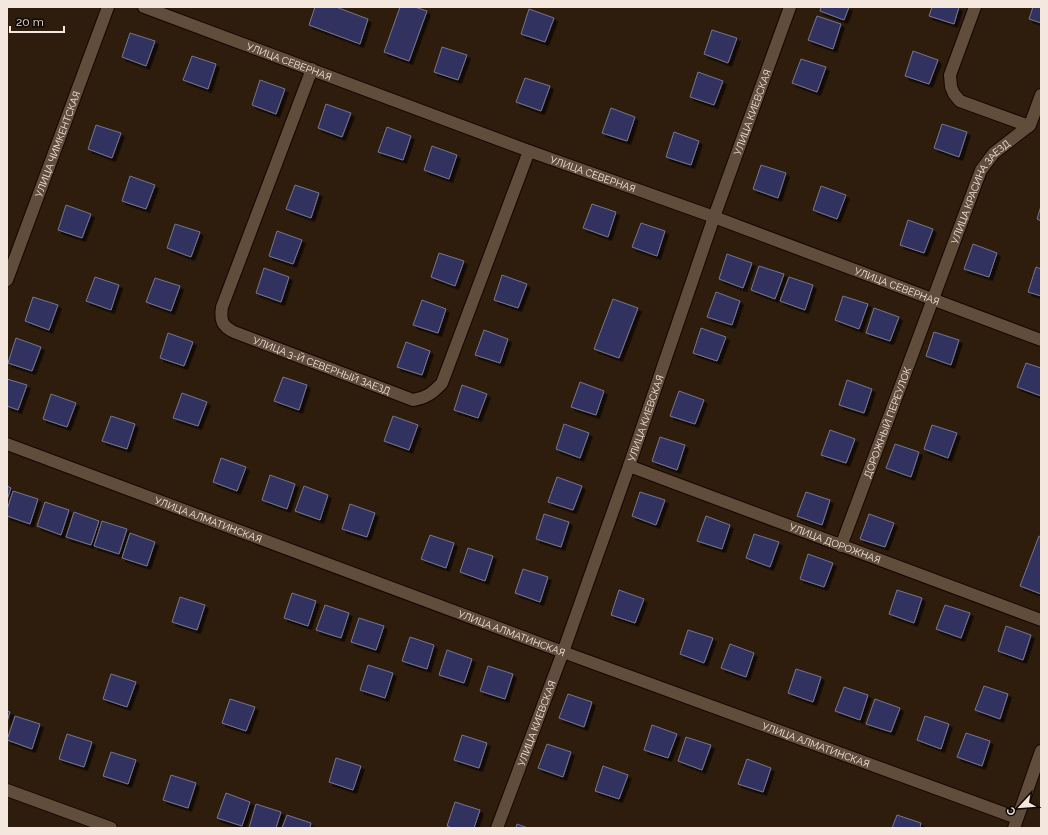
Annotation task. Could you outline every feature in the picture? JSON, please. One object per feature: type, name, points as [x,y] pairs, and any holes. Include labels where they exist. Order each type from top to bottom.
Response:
[{"type":"street","name":"УЛИЦА ЧИМКЕНТСКАЯ","points":[[7,280],[108,7]]},
{"type":"street","name":"УЛИЦА СЕВЕРНАЯ","points":[[144,7],[529,151],[714,216],[934,298],[1041,340]]},
{"type":"street","name":"УЛИЦА КИЕВСКАЯ","points":[[497,828],[563,652],[629,466],[714,216],[790,7]]},
{"type":"street","points":[[976,7],[950,75],[951,87],[954,94],[960,101],[1029,126],[1041,95]]},
{"type":"street","name":"УЛИЦА 3-Й СЕВЕРНЫЙ ЗАЕЗД","points":[[312,69],[222,307],[221,312],[223,324],[226,328],[234,332],[406,398],[413,400],[425,398],[433,393],[442,383],[529,151]]},
{"type":"street","name":"УЛИЦА КРАСИНА ЗАЕЗД","points":[[934,298],[981,170],[994,153],[1029,126]]},
{"type":"street","name":"ДОРОЖНЫЙ ПЕРЕУЛОК","points":[[841,546],[934,298]]},
{"type":"street","name":"УЛИЦА АЛМАТИНСКАЯ","points":[[7,444],[1016,823]]},
{"type":"street","name":"УЛИЦА ДОРОЖНАЯ","points":[[629,466],[1041,620]]},
{"type":"street","points":[[1016,823],[1041,751]]},
{"type":"street","points":[[7,790],[111,828]]},
{"type":"building","points":[[315,7],[336,7],[368,19],[360,44],[309,25]]},
{"type":"building","points":[[400,7],[415,7],[427,11],[409,61],[384,52]]},
{"type":"building","points":[[821,7],[849,7],[844,20],[820,11]]},
{"type":"building","points":[[932,7],[959,7],[954,24],[929,16]]},
{"type":"building","points":[[1033,7],[1041,7],[1041,23],[1029,19]]},
{"type":"building","points":[[529,9],[554,18],[545,42],[521,34]]},
{"type":"building","points":[[817,16],[841,24],[833,49],[808,40]]},
{"type":"building","points":[[712,30],[737,38],[728,63],[704,54]]},
{"type":"building","points":[[130,33],[155,41],[146,66],[122,57]]},
{"type":"building","points":[[442,47],[467,55],[458,80],[434,72]]},
{"type":"building","points":[[913,51],[938,60],[929,84],[905,76]]},
{"type":"building","points":[[192,56],[216,64],[208,89],[183,80]]},
{"type":"building","points":[[801,59],[826,67],[817,92],[792,83]]},
{"type":"building","points":[[698,72],[723,81],[714,105],[690,97]]},
{"type":"building","points":[[525,78],[550,86],[541,111],[516,102]]},
{"type":"building","points":[[260,80],[285,89],[276,114],[252,105]]},
{"type":"building","points":[[326,104],[351,113],[342,137],[318,128]]},
{"type":"building","points":[[611,108],[635,117],[627,141],[602,133]]},
{"type":"building","points":[[942,124],[967,132],[959,157],[934,148]]},
{"type":"building","points":[[96,125],[121,133],[112,158],[88,149]]},
{"type":"building","points":[[387,127],[411,136],[403,160],[378,152]]},
{"type":"building","points":[[674,132],[699,141],[691,165],[666,157]]},
{"type":"building","points":[[432,146],[457,155],[449,179],[424,170]]},
{"type":"building","points":[[761,165],[786,173],[778,198],[753,189]]},
{"type":"building","points":[[130,176],[155,185],[146,209],[122,201]]},
{"type":"building","points":[[295,185],[319,193],[311,218],[286,209]]},
{"type":"building","points":[[821,186],[846,195],[837,219],[813,210]]},
{"type":"building","points":[[592,204],[616,212],[608,237],[583,228]]},
{"type":"building","points":[[66,205],[91,214],[82,238],[58,230]]},
{"type":"building","points":[[1041,206],[1041,221],[1037,219]]},
{"type":"building","points":[[908,220],[933,229],[924,253],[900,245]]},
{"type":"building","points":[[641,223],[665,231],[657,256],[632,247]]},
{"type":"building","points":[[175,224],[200,232],[191,257],[167,248]]},
{"type":"building","points":[[277,231],[302,240],[293,264],[269,256]]},
{"type":"building","points":[[973,244],[997,253],[989,277],[964,269]]},
{"type":"building","points":[[439,253],[464,261],[455,286],[431,277]]},
{"type":"building","points":[[727,254],[752,263],[743,288],[719,279]]},
{"type":"building","points":[[759,266],[784,274],[775,299],[751,290]]},
{"type":"building","points":[[1036,267],[1041,269],[1041,296],[1028,292]]},
{"type":"building","points":[[264,268],[289,277],[281,302],[256,293]]},
{"type":"building","points":[[502,275],[527,284],[518,308],[494,300]]},
{"type":"building","points":[[95,277],[119,285],[111,310],[86,301]]},
{"type":"building","points":[[789,277],[813,285],[805,310],[780,301]]},
{"type":"building","points":[[155,278],[180,286],[171,311],[146,302]]},
{"type":"building","points":[[716,292],[740,301],[732,325],[707,317]]},
{"type":"building","points":[[843,296],[868,304],[859,329],[835,320]]},
{"type":"building","points":[[33,297],[58,305],[49,330],[25,321]]},
{"type":"building","points":[[613,299],[638,308],[619,358],[594,349]]},
{"type":"building","points":[[422,300],[446,309],[438,333],[413,325]]},
{"type":"building","points":[[874,308],[899,317],[890,341],[866,333]]},
{"type":"building","points":[[701,328],[726,337],[717,361],[693,353]]},
{"type":"building","points":[[484,330],[508,339],[500,363],[475,355]]},
{"type":"building","points":[[934,332],[959,340],[951,365],[926,356]]},
{"type":"building","points":[[168,333],[193,342],[184,366],[160,358]]},
{"type":"building","points":[[16,338],[41,347],[32,371],[8,363]]},
{"type":"building","points":[[406,342],[430,351],[422,375],[397,367]]},
{"type":"building","points":[[1026,363],[1041,368],[1041,396],[1017,387]]},
{"type":"building","points":[[283,377],[307,385],[299,410],[274,401]]},
{"type":"building","points":[[7,379],[27,385],[18,410],[7,406]]},
{"type":"building","points":[[847,380],[872,389],[864,413],[839,405]]},
{"type":"building","points":[[580,382],[604,391],[596,415],[571,407]]},
{"type":"building","points":[[462,385],[487,394],[478,418],[454,410]]},
{"type":"building","points":[[679,391],[704,400],[695,424],[670,416]]},
{"type":"building","points":[[182,393],[207,402],[198,426],[173,418]]},
{"type":"building","points":[[51,394],[76,403],[67,427],[43,419]]},
{"type":"building","points":[[111,416],[135,424],[127,449],[102,441]]},
{"type":"building","points":[[393,416],[418,425],[409,450],[384,441]]},
{"type":"building","points":[[564,424],[589,433],[580,458],[556,449]]},
{"type":"building","points":[[932,425],[957,433],[948,458],[924,449]]},
{"type":"building","points":[[830,430],[855,439],[846,463],[821,455]]},
{"type":"building","points":[[660,437],[685,445],[677,470],[652,461]]},
{"type":"building","points":[[895,444],[919,452],[911,477],[886,468]]},
{"type":"building","points":[[221,458],[246,467],[237,491],[213,482]]},
{"type":"building","points":[[270,475],[295,484],[287,509],[262,500]]},
{"type":"building","points":[[557,477],[582,486],[573,510],[548,502]]},
{"type":"building","points":[[7,486],[11,488],[7,500]]},
{"type":"building","points":[[304,486],[328,495],[320,520],[295,511]]},
{"type":"building","points":[[13,491],[38,499],[30,524],[7,516],[7,510]]},
{"type":"building","points":[[640,492],[665,500],[656,525],[632,516]]},
{"type":"building","points":[[806,492],[830,500],[822,525],[797,516]]},
{"type":"building","points":[[45,502],[69,510],[61,535],[37,526]]},
{"type":"building","points":[[350,504],[375,513],[367,537],[342,529]]},
{"type":"building","points":[[74,512],[99,521],[91,545],[66,537]]},
{"type":"building","points":[[544,514],[569,522],[561,547],[536,539]]},
{"type":"building","points":[[869,514],[894,523],[885,547],[860,539]]},
{"type":"building","points":[[706,516],[730,525],[722,549],[697,541]]},
{"type":"building","points":[[102,521],[127,529],[119,554],[94,546]]},
{"type":"building","points":[[130,533],[155,542],[147,566],[122,558]]},
{"type":"building","points":[[754,534],[779,542],[770,567],[746,558]]},
{"type":"building","points":[[430,535],[454,543],[446,568],[421,559]]},
{"type":"building","points":[[1039,536],[1041,537],[1041,594],[1020,586]]},
{"type":"building","points":[[468,548],[493,556],[485,581],[460,572]]},
{"type":"building","points":[[808,554],[833,563],[824,587],[800,579]]},
{"type":"building","points":[[523,569],[548,577],[540,602],[515,593]]},
{"type":"building","points":[[619,590],[644,599],[635,623],[611,615]]},
{"type":"building","points":[[897,590],[922,598],[914,623],[889,614]]},
{"type":"building","points":[[292,593],[316,601],[308,626],[284,618]]},
{"type":"building","points":[[180,597],[205,605],[197,630],[172,622]]},
{"type":"building","points":[[325,605],[349,613],[341,638],[316,630]]},
{"type":"building","points":[[945,605],[970,613],[961,638],[936,629]]},
{"type":"building","points":[[359,618],[384,626],[376,650],[351,642]]},
{"type":"building","points":[[1006,626],[1031,635],[1023,660],[998,651]]},
{"type":"building","points":[[688,630],[713,638],[704,663],[680,654]]},
{"type":"building","points":[[410,637],[434,645],[427,669],[402,661]]},
{"type":"building","points":[[730,644],[754,653],[746,677],[721,668]]},
{"type":"building","points":[[447,650],[472,659],[464,683],[439,675]]},
{"type":"building","points":[[368,665],[393,673],[385,698],[360,690]]},
{"type":"building","points":[[488,666],[513,674],[505,699],[480,691]]},
{"type":"building","points":[[796,669],[821,677],[813,702],[788,693]]},
{"type":"building","points":[[111,674],[136,682],[127,707],[103,699]]},
{"type":"building","points":[[984,686],[1008,694],[1000,719],[975,710]]},
{"type":"building","points":[[844,687],[868,695],[860,720],[835,711]]},
{"type":"building","points":[[568,694],[592,702],[584,727],[559,718]]},
{"type":"building","points":[[230,699],[255,707],[246,731],[222,723]]},
{"type":"building","points":[[875,699],[900,708],[891,732],[866,724]]},
{"type":"building","points":[[7,711],[10,712],[7,722]]},
{"type":"building","points":[[15,716],[40,724],[32,749],[7,740]]},
{"type":"building","points":[[925,716],[949,724],[941,749],[917,740]]},
{"type":"building","points":[[652,725],[677,734],[668,758],[644,750]]},
{"type":"building","points":[[966,733],[990,741],[982,766],[957,757]]},
{"type":"building","points":[[67,734],[92,742],[84,767],[59,759]]},
{"type":"building","points":[[462,735],[487,743],[479,768],[454,760]]},
{"type":"building","points":[[686,737],[711,745],[702,770],[678,761]]},
{"type":"building","points":[[547,744],[571,752],[563,777],[538,768]]},
{"type":"building","points":[[111,752],[136,760],[128,784],[103,776]]},
{"type":"building","points":[[336,758],[361,766],[353,790],[329,782]]},
{"type":"building","points":[[747,759],[771,768],[763,792],[738,784]]},
{"type":"building","points":[[603,766],[628,775],[619,799],[595,791]]},
{"type":"building","points":[[171,775],[196,783],[188,808],[163,800]]},
{"type":"building","points":[[226,793],[250,802],[242,826],[217,818]]},
{"type":"building","points":[[455,802],[480,810],[474,828],[452,828],[447,826]]},
{"type":"building","points":[[256,804],[281,812],[276,828],[249,828]]},
{"type":"building","points":[[287,815],[311,823],[310,828],[282,828]]},
{"type":"building","points":[[897,815],[921,823],[920,828],[892,828]]},
{"type":"building","points":[[517,824],[528,828],[516,828]]}]
